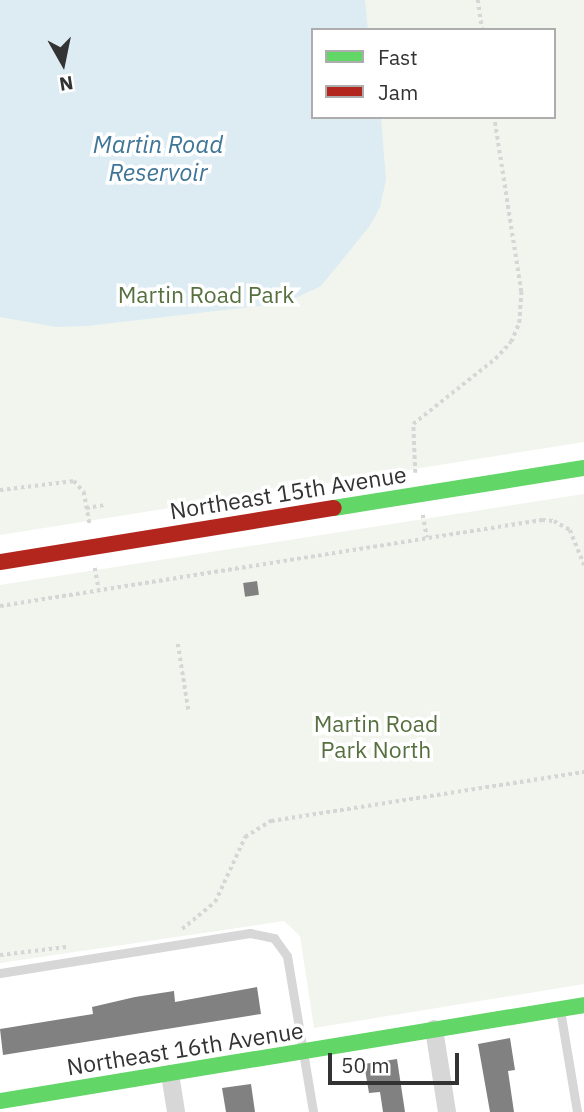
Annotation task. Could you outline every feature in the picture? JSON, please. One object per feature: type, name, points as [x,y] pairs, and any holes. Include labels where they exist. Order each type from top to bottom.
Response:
[{"type":"street","name":"Northeast 15th Avenue","points":[[0,562],[584,468]]},
{"type":"street","name":"Northeast 16th Avenue","points":[[0,1101],[49,1098],[170,1074],[584,1005]]},
{"type":"street","points":[[434,1029],[447,1112]]},
{"type":"street","points":[[170,1074],[176,1112]]},
{"type":"lane","points":[[0,972],[250,933],[274,938],[287,956],[313,1112]]},
{"type":"lane","points":[[560,1009],[577,1112]]},
{"type":"path","points":[[478,0],[482,28]]},
{"type":"path","points":[[416,473],[413,424],[495,359],[510,342],[519,323],[521,292],[494,119]]},
{"type":"path","points":[[0,490],[74,481],[84,492],[88,525]]},
{"type":"path","points":[[86,508],[106,505]]},
{"type":"path","points":[[423,513],[427,538]]},
{"type":"path","points":[[0,606],[427,538],[554,521],[575,536],[584,565]]},
{"type":"path","points":[[95,566],[99,590]]},
{"type":"path","points":[[178,643],[189,713]]},
{"type":"path","points":[[178,931],[215,902],[245,837],[271,821],[584,772]]},
{"type":"path","points":[[0,955],[77,946]]},
{"type":"green space","name":"Martin Road Park","points":[[0,0],[584,0],[584,442],[0,535]]},
{"type":"green space","name":"Martin Road Park North","points":[[584,494],[584,984],[314,1028],[300,936],[284,921],[0,963],[0,585]]},
{"type":"water","name":"Martin Road Reservoir","points":[[0,0],[365,0],[368,28],[311,28],[311,119],[381,119],[386,180],[380,207],[369,227],[321,286],[285,303],[87,326],[56,327],[0,317]]},
{"type":"building","points":[[257,581],[259,595],[245,597],[243,583]]},
{"type":"building","points":[[257,987],[261,1014],[3,1055],[0,1029],[93,1014],[92,1007],[135,997],[174,991],[175,1002]]},
{"type":"building","points":[[510,1038],[515,1070],[508,1071],[514,1112],[490,1112],[478,1044]]},
{"type":"building","points":[[397,1059],[405,1112],[383,1112],[380,1092],[369,1093],[364,1064]]},
{"type":"building","points":[[251,1084],[255,1112],[226,1112],[222,1088]]},
{"type":"traffic: fast","points":[[334,508],[584,468]]},
{"type":"traffic: fast","points":[[0,1101],[584,1005]]},
{"type":"traffic: jam","points":[[0,562],[334,508]]}]
